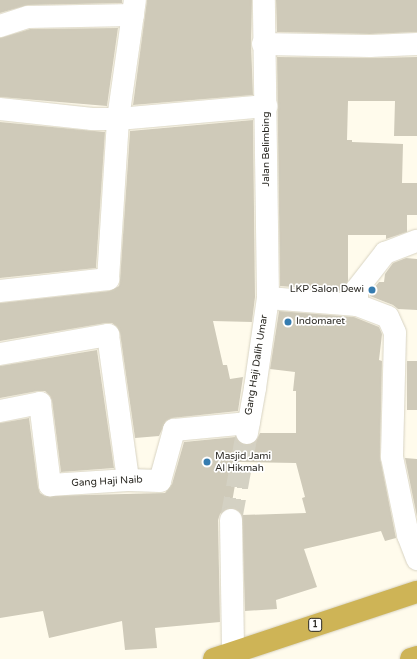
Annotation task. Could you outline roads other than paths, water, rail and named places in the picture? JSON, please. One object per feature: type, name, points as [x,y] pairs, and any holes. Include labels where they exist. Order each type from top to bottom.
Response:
[{"type":"highway","name":"1","points":[[224,656],[417,592]]},
{"type":"highway","points":[[411,659],[417,657]]},
{"type":"street","name":"Jalan Belimbing","points":[[264,0],[263,44],[266,106],[268,298]]},
{"type":"street","points":[[0,26],[28,17],[134,7],[118,119],[108,279],[0,291]]},
{"type":"street","points":[[263,44],[370,46],[417,44]]},
{"type":"street","points":[[0,109],[92,119],[118,119],[266,106]]},
{"type":"street","points":[[358,305],[357,289],[385,253],[417,241]]},
{"type":"street","points":[[268,298],[358,305],[388,318],[395,333],[392,457],[408,535],[417,559]]},
{"type":"street","name":"Gang Haji Dalih Umar","points":[[248,428],[268,298]]},
{"type":"street","points":[[0,354],[108,336],[128,480]]},
{"type":"street","name":"Gang Haji Naib","points":[[0,411],[40,404],[50,485],[128,480],[160,481],[174,430],[248,428]]},
{"type":"street","points":[[224,656],[231,520]]},
{"type":"tunnel","points":[[231,520],[247,433]]},
{"type":"place","name":"LKP Salon Dewi","points":[[372,290]]},
{"type":"place","name":"Indomaret","points":[[288,322]]},
{"type":"place","name":"Masjid Jami Al Hikmah","points":[[207,462]]}]
